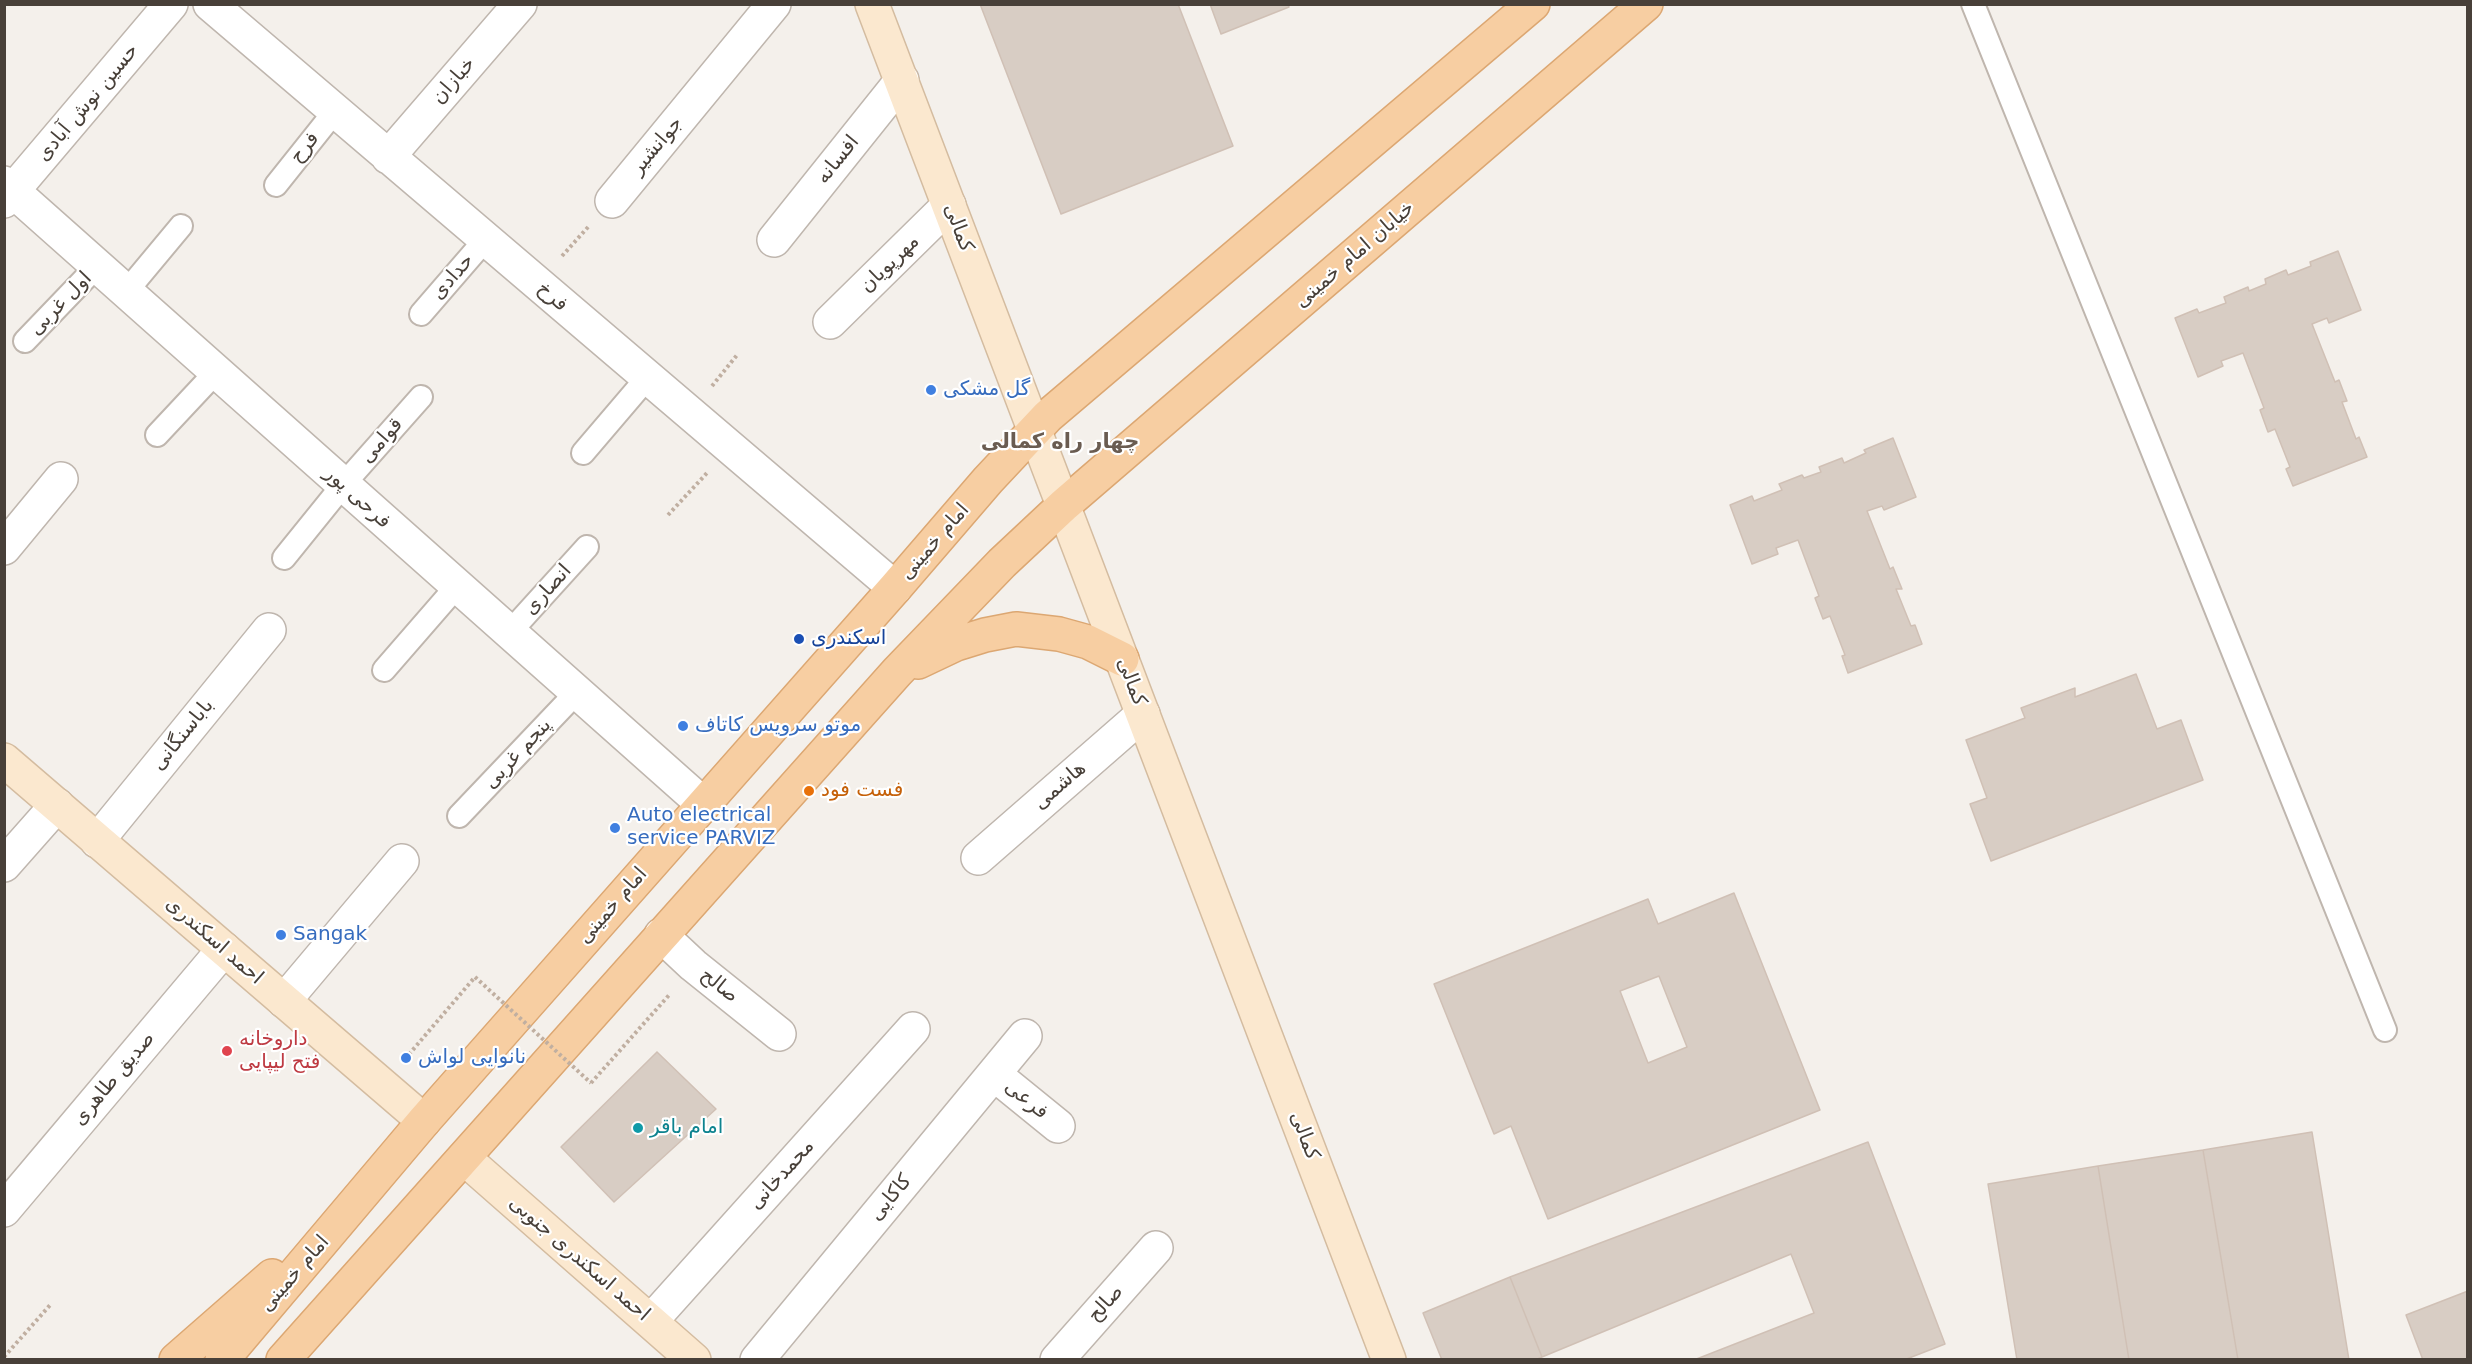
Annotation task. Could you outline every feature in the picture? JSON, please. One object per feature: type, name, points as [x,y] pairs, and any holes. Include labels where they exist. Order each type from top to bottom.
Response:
[{"type":"main road","name":"کمالی","points":[[872,4],[1389,1359]]},
{"type":"main road","points":[[1034,431],[1065,400],[1533,4]]},
{"type":"main road","name":"خیابان امام خمینی","points":[[1064,505],[1646,4]]},
{"type":"main road","name":"امام خمینی","points":[[222,1359],[424,1121],[988,480],[1034,431]]},
{"type":"main road","points":[[283,1359],[897,672],[1002,563],[1064,505]]},
{"type":"main road","points":[[897,672],[956,644],[1016,629],[1059,634],[1088,642],[1122,659]]},
{"type":"main road","name":"احمد اسکندری","points":[[4,760],[424,1121]]},
{"type":"main road","name":"احمد اسکندری جنوبی","points":[[464,1158],[651,1321],[691,1359]]},
{"type":"main road","points":[[176,1359],[349,1211]]},
{"type":"main road","points":[[312,1359],[386,1244]]},
{"type":"street","name":"حسین نوش آبادی","points":[[7,192],[171,4]]},
{"type":"street","name":"فرخ","points":[[210,4],[895,588]]},
{"type":"street","name":"خبازان","points":[[388,157],[520,4]]},
{"type":"street","name":"جوانشیر","points":[[612,201],[774,4]]},
{"type":"street","name":"افسانه","points":[[774,240],[902,80]]},
{"type":"street","name":"فرحی پور","points":[[7,192],[97,266],[703,804]]},
{"type":"street","name":"مهرپویان","points":[[830,322],[949,206]]},
{"type":"street","points":[[4,548],[61,478]]},
{"type":"street","name":"باباسنگانی","points":[[97,841],[269,630]]},
{"type":"street","name":"هاشمی","points":[[978,858],[1143,714]]},
{"type":"street","points":[[4,866],[57,805]]},
{"type":"street","points":[[284,1001],[402,861]]},
{"type":"street","name":"صالح","points":[[661,935],[779,1034]]},
{"type":"street","name":"صدیق طاهری","points":[[4,1210],[224,949]]},
{"type":"street","name":"محمدخانی","points":[[651,1321],[913,1029]]},
{"type":"street","name":"کاکایی","points":[[757,1359],[1025,1036]]},
{"type":"street","name":"فرعی","points":[[994,1074],[1058,1126]]},
{"type":"street","name":"صالح","points":[[1056,1359],[1156,1248]]},
{"type":"lane","points":[[1973,4],[2385,1030]]},
{"type":"lane","name":"فرح","points":[[276,185],[335,111]]},
{"type":"lane","points":[[126,292],[181,226]]},
{"type":"lane","name":"حدادی","points":[[421,314],[485,240]]},
{"type":"lane","name":"اول غربی","points":[[25,341],[97,266]]},
{"type":"lane","points":[[157,435],[216,372]]},
{"type":"lane","points":[[583,453],[647,378]]},
{"type":"lane","name":"قوامی","points":[[284,558],[343,485],[421,397]]},
{"type":"lane","name":"انصاری","points":[[509,633],[587,547]]},
{"type":"lane","points":[[384,670],[457,586]]},
{"type":"lane","name":"پنجم غربی","points":[[459,816],[576,693]]},
{"type":"path","points":[[537,284],[612,201]]},
{"type":"path","points":[[668,515],[730,449]]},
{"type":"path","points":[[382,1085],[475,977],[591,1083],[673,990]]},
{"type":"path","points":[[6,1358],[51,1304]]},
{"type":"building","points":[[980,4],[1178,4],[1233,146],[1061,214]]},
{"type":"building","points":[[1210,4],[1288,4],[1289,7],[1221,34]]},
{"type":"building","points":[[2338,251],[2361,310],[2329,323],[2327,318],[2312,324],[2335,382],[2339,380],[2347,401],[2342,402],[2356,439],[2359,437],[2367,457],[2293,486],[2286,469],[2290,467],[2275,429],[2268,432],[2260,410],[2264,408],[2243,353],[2221,361],[2223,366],[2198,377],[2175,318],[2197,309],[2199,313],[2226,303],[2224,297],[2248,287],[2249,291],[2266,284],[2265,279],[2286,270],[2288,275],[2311,266],[2310,262]]},
{"type":"building","points":[[1893,438],[1916,497],[1884,510],[1882,506],[1867,511],[1890,569],[1893,567],[1902,589],[1896,589],[1911,626],[1915,625],[1922,644],[1848,673],[1842,656],[1845,655],[1830,616],[1823,619],[1815,598],[1819,596],[1798,540],[1776,548],[1778,554],[1752,564],[1730,505],[1752,496],[1754,501],[1782,490],[1779,484],[1802,475],[1804,478],[1821,472],[1819,467],[1842,458],[1844,463],[1866,453],[1864,450]]},
{"type":"building","points":[[2136,674],[2157,729],[2181,720],[2203,780],[1991,861],[1970,804],[1987,798],[1966,740],[2025,718],[2021,708],[2075,688],[2075,697]]},
{"type":"building","points":[[1734,893],[1820,1110],[1548,1219],[1511,1126],[1494,1134],[1434,984],[1648,899],[1658,924]],"holes":[[[1659,976],[1687,1047],[1648,1063],[1620,991]]]},
{"type":"building","name":"امام باقر","points":[[657,1052],[716,1109],[614,1202],[561,1147]]},
{"type":"building","points":[[2312,1132],[2349,1360],[2238,1360],[2203,1150]]},
{"type":"building","points":[[1868,1142],[1945,1344],[1904,1360],[1694,1360],[1814,1313],[1791,1254],[1542,1357],[1510,1277]]},
{"type":"building","points":[[2203,1150],[2238,1360],[2129,1360],[2098,1166]]},
{"type":"building","points":[[2098,1166],[2129,1360],[2017,1360],[1988,1184]]},
{"type":"building","points":[[1510,1277],[1542,1357],[1535,1360],[1442,1360],[1423,1313]]},
{"type":"building","points":[[2468,1291],[2468,1360],[2423,1360],[2406,1315]]},
{"type":"place","name":"گل مشکی","points":[[931,390]]},
{"type":"place","name":"اسکندری","points":[[799,639]]},
{"type":"place","name":"موتو سرویس کاتاف","points":[[683,726]]},
{"type":"place","name":"فست فود","points":[[809,791]]},
{"type":"place","name":"Auto electrical service PARVIZ","points":[[615,828]]},
{"type":"place","name":"Sangak","points":[[281,935]]},
{"type":"place","name":"داروخانه فتح لیپایی","points":[[227,1051]]},
{"type":"place","name":"نانوایی لواش","points":[[406,1058]]},
{"type":"place","name":"امام باقر","points":[[638,1128]]},
{"type":"district","name":"چهار راه کمالی","points":[[1060,443]]}]
